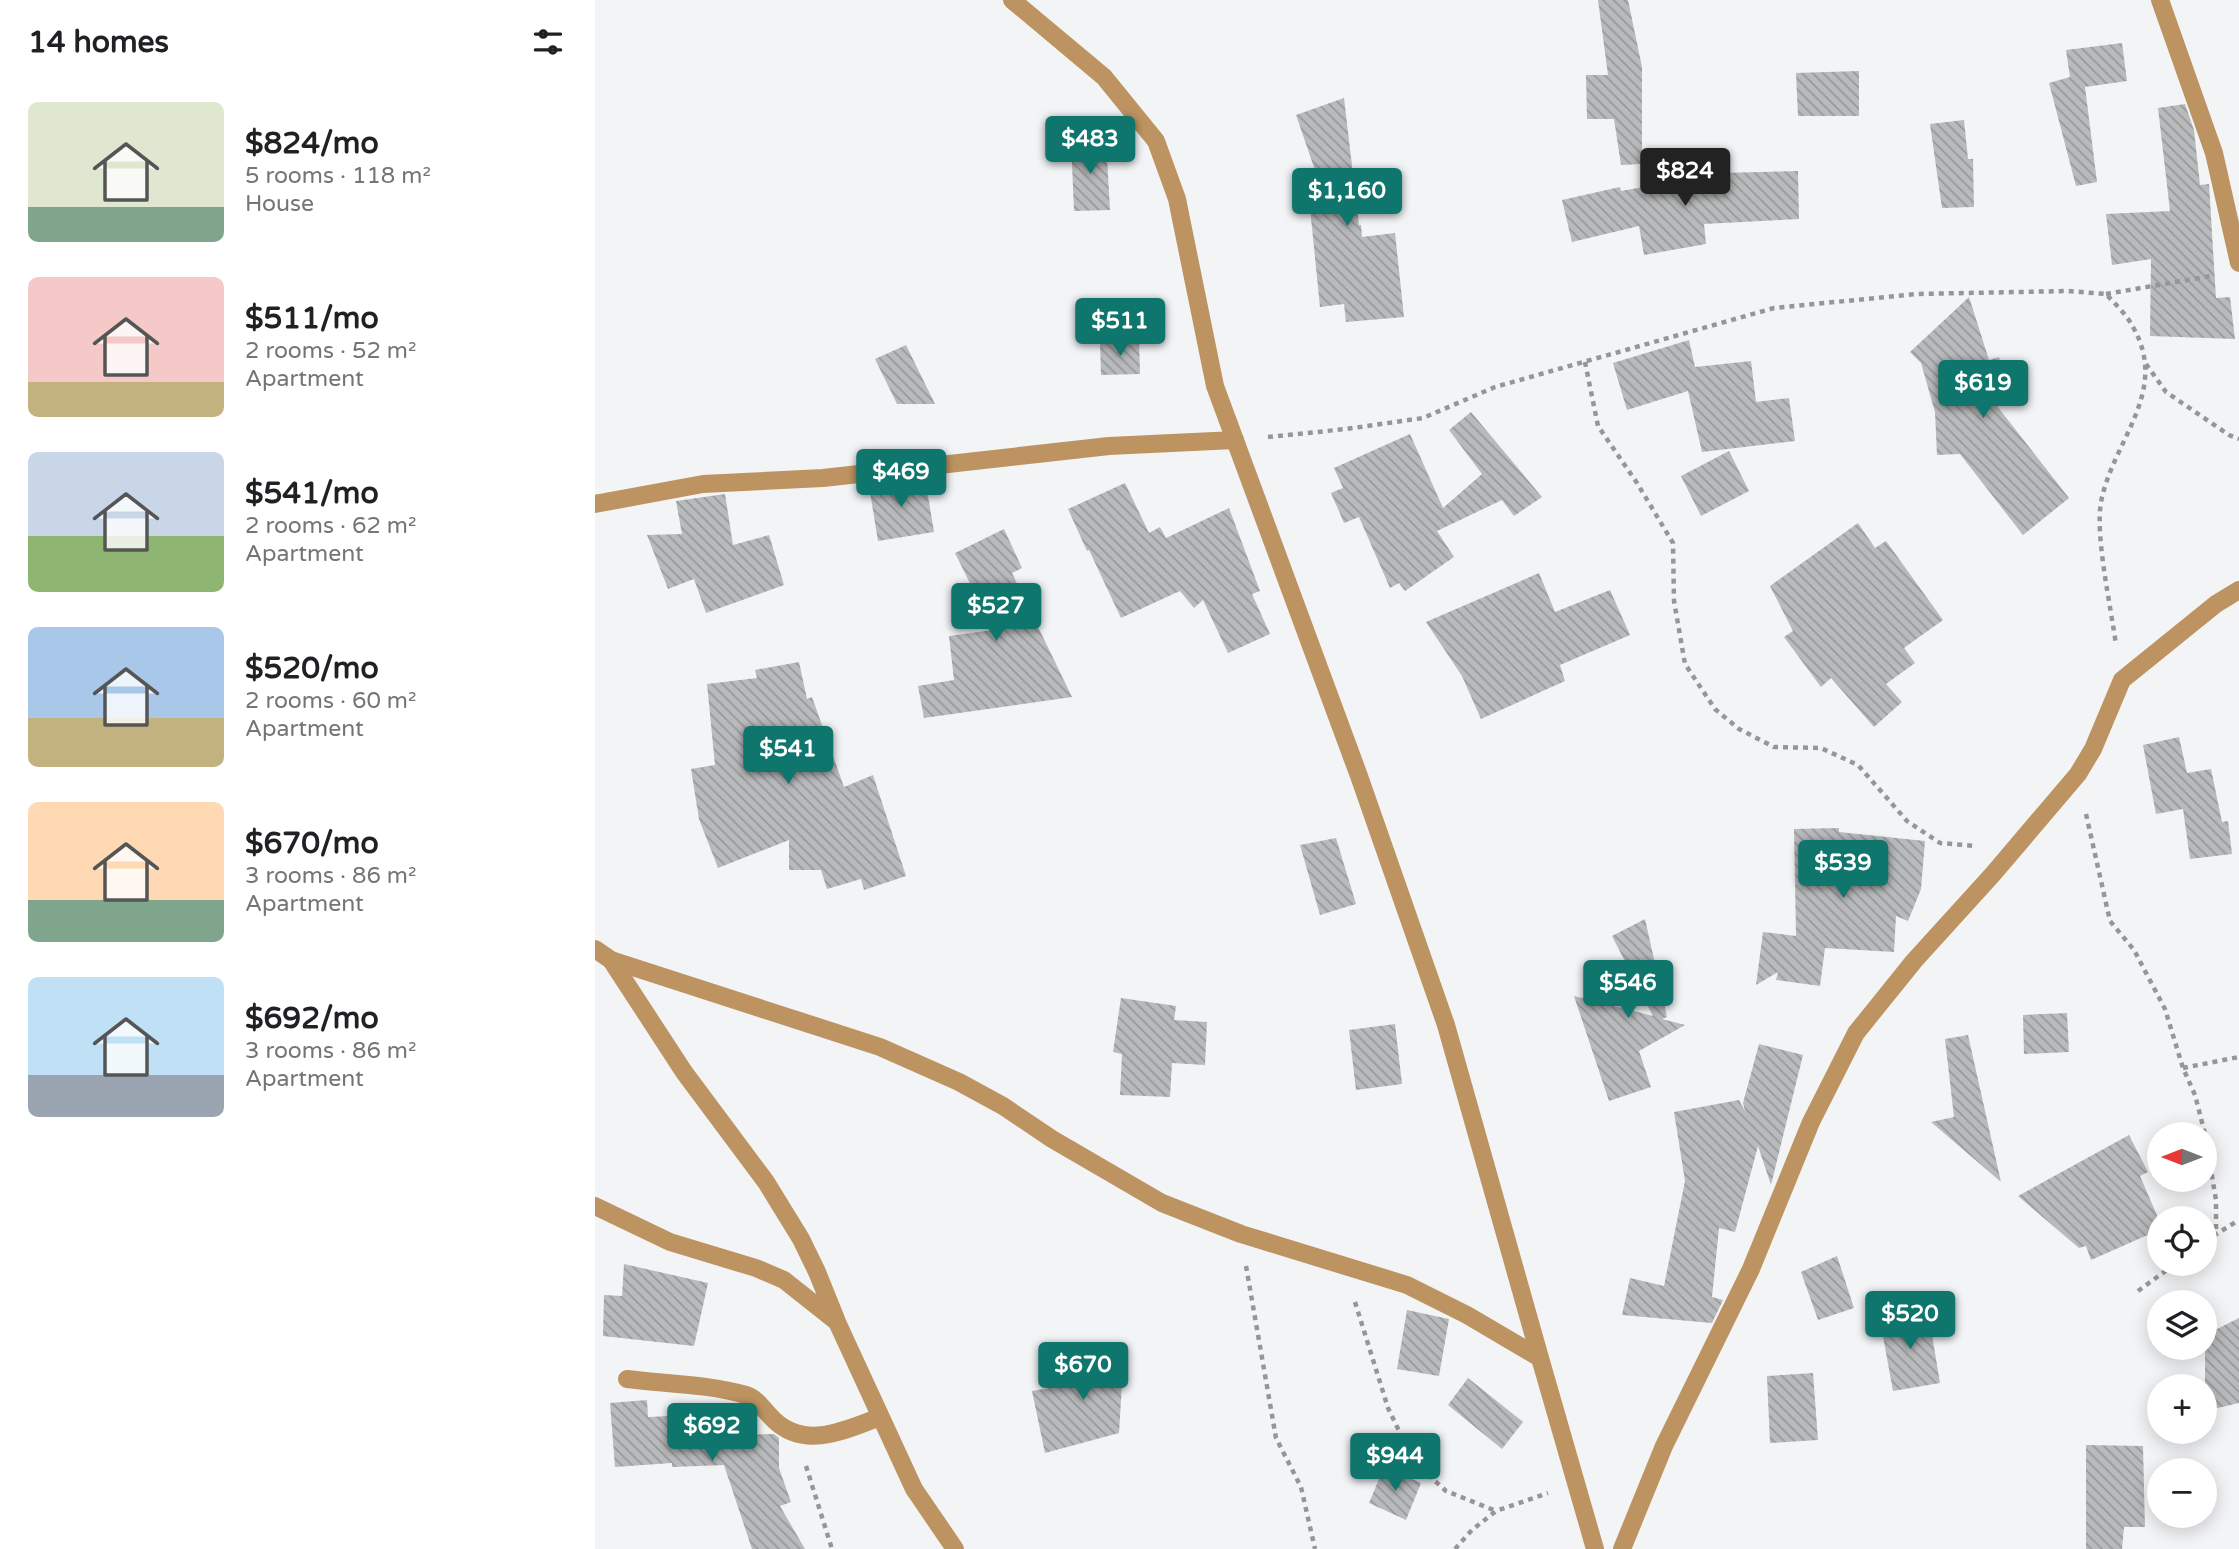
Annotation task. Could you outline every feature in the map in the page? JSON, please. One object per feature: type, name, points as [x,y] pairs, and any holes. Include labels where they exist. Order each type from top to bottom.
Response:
[{"type":"street","points":[[1012,0],[1104,77],[1156,141],[1177,199],[1215,386],[1359,776],[1446,1025],[1595,1549]]},
{"type":"street","points":[[2160,0],[2214,153],[2239,263]]},
{"type":"street","points":[[595,504],[703,484],[823,478],[1109,446],[1235,440]]},
{"type":"street","points":[[1622,1549],[1669,1435],[1751,1269],[1811,1122],[1856,1033],[1914,961],[2078,774],[2093,749],[2122,680],[2216,604],[2239,590]]},
{"type":"street","points":[[595,949],[611,960],[891,1052],[959,1082],[1003,1106],[1052,1139],[1161,1203],[1241,1234],[1408,1285],[1467,1315],[1540,1358]]},
{"type":"street","points":[[611,960],[684,1072],[766,1182],[806,1250],[914,1489],[955,1549]]},
{"type":"street","points":[[595,1206],[670,1242],[756,1268],[784,1280],[837,1322]]},
{"type":"street","points":[[627,1379],[718,1388],[751,1396],[776,1423],[796,1435],[836,1434],[880,1417]]},
{"type":"path","points":[[1235,440],[1423,418],[1495,387],[1774,308],[1917,294],[2068,291],[2106,294],[2212,276]]},
{"type":"path","points":[[2106,294],[2133,327],[2146,364],[2166,392],[2239,439]]},
{"type":"path","points":[[1585,362],[1598,426],[1673,543],[1674,601],[1685,664],[1715,709],[1739,729],[1774,747],[1821,748],[1858,765],[1907,821],[1940,843],[2014,849]]},
{"type":"path","points":[[2122,680],[2102,543],[2101,503],[2115,460],[2143,402],[2146,364]]},
{"type":"path","points":[[2078,774],[2109,921],[2134,950],[2165,1009],[2202,1122]]},
{"type":"path","points":[[2183,1068],[2239,1057]]},
{"type":"path","points":[[2217,1232],[2239,1220]]},
{"type":"path","points":[[1241,1234],[1276,1437],[1301,1488],[1315,1549]]},
{"type":"path","points":[[1344,1266],[1388,1408],[1414,1462],[1446,1491],[1496,1511]]},
{"type":"path","points":[[2138,1291],[2159,1276]]},
{"type":"path","points":[[796,1435],[832,1549]]},
{"type":"path","points":[[1455,1549],[1472,1530],[1496,1511],[1577,1483]]},
{"type":"building","points":[[1598,0],[1628,0],[1642,67],[1642,164],[1621,165],[1614,119],[1587,119],[1586,75],[1608,75]]},
{"type":"building","points":[[2122,43],[2127,81],[2085,87],[2097,182],[2076,186],[2049,83],[2070,77],[2066,50]]},
{"type":"building","points":[[1859,71],[1859,116],[1798,116],[1796,73]]},
{"type":"building","points":[[1344,98],[1362,237],[1395,233],[1404,317],[1346,322],[1344,304],[1320,307],[1310,208],[1328,208],[1296,115]]},
{"type":"building","points":[[2185,104],[2194,130],[2200,185],[2209,184],[2216,298],[2230,297],[2235,339],[2150,336],[2151,259],[2112,265],[2106,214],[2170,211],[2158,108]]},
{"type":"building","points":[[1964,120],[1968,159],[1973,159],[1974,207],[1942,208],[1930,124]]},
{"type":"building","points":[[1106,140],[1110,210],[1074,211],[1071,141]]},
{"type":"building","points":[[1798,171],[1799,219],[1704,224],[1706,244],[1644,255],[1639,226],[1572,242],[1562,200],[1620,187],[1621,191],[1721,173]]},
{"type":"building","points":[[1969,297],[1989,360],[1999,357],[2013,401],[1997,406],[2069,498],[2023,535],[1960,454],[1937,455],[1935,412],[1921,363],[1910,352]]},
{"type":"building","points":[[1689,340],[1695,367],[1751,361],[1756,402],[1789,398],[1795,441],[1702,452],[1688,391],[1627,410],[1613,363]]},
{"type":"building","points":[[1139,341],[1140,374],[1101,375],[1100,342]]},
{"type":"building","points":[[906,345],[935,404],[897,404],[875,359]]},
{"type":"building","points":[[1471,412],[1542,497],[1514,516],[1502,500],[1437,531],[1454,557],[1405,591],[1399,583],[1390,588],[1359,517],[1344,523],[1331,493],[1343,488],[1334,468],[1410,434],[1443,508],[1482,474],[1449,430]]},
{"type":"building","points":[[1729,451],[1749,491],[1701,516],[1681,476]]},
{"type":"building","points":[[925,478],[934,532],[878,541],[869,486]]},
{"type":"building","points":[[1125,483],[1149,533],[1160,527],[1166,538],[1229,508],[1260,591],[1252,594],[1270,634],[1228,653],[1203,600],[1194,608],[1180,591],[1121,618],[1068,509]]},
{"type":"building","points":[[725,494],[733,545],[769,535],[784,585],[706,613],[694,579],[668,589],[647,535],[682,534],[676,501]]},
{"type":"building","points":[[1858,523],[1875,548],[1886,541],[1943,620],[1904,648],[1915,663],[1886,684],[1902,702],[1874,727],[1831,678],[1821,687],[1784,637],[1793,631],[1770,586]]},
{"type":"building","points":[[1004,529],[1022,568],[1012,573],[1072,697],[924,718],[918,686],[954,680],[949,636],[993,630],[955,553]]},
{"type":"building","points":[[1539,573],[1555,612],[1610,590],[1630,635],[1560,665],[1565,681],[1481,719],[1462,676],[1426,622]]},
{"type":"building","points":[[799,662],[807,699],[812,697],[844,787],[873,775],[906,876],[864,890],[861,879],[827,889],[821,870],[789,870],[789,840],[718,868],[699,819],[691,769],[715,765],[707,684],[757,678],[755,670]]},
{"type":"building","points":[[2179,737],[2187,773],[2211,769],[2222,822],[2228,821],[2232,854],[2190,859],[2183,809],[2156,814],[2143,745]]},
{"type":"building","points":[[1839,828],[1839,832],[1925,841],[1921,889],[1908,921],[1896,916],[1894,952],[1825,948],[1820,986],[1776,980],[1778,972],[1756,985],[1763,932],[1796,936],[1794,829]]},
{"type":"building","points":[[1336,838],[1356,904],[1320,915],[1300,845]]},
{"type":"building","points":[[1645,919],[1667,1017],[1662,1019],[1685,1025],[1639,1051],[1651,1087],[1609,1101],[1574,996],[1653,1016],[1612,936]]},
{"type":"building","points":[[1121,998],[1176,1006],[1174,1020],[1207,1022],[1205,1065],[1172,1063],[1170,1097],[1120,1095],[1122,1054],[1113,1052]]},
{"type":"building","points":[[2067,1013],[2069,1052],[2024,1054],[2023,1015]]},
{"type":"building","points":[[1395,1024],[1402,1084],[1356,1090],[1349,1030]]},
{"type":"building","points":[[1968,1035],[2001,1182],[1931,1122],[1954,1117],[1945,1039]]},
{"type":"building","points":[[1759,1044],[1803,1055],[1771,1185],[1758,1146],[1735,1232],[1719,1228],[1712,1297],[1723,1300],[1712,1323],[1622,1315],[1630,1278],[1664,1286],[1685,1181],[1674,1112],[1739,1100],[1745,1111],[1743,1103]]},
{"type":"building","points":[[2129,1135],[2147,1170],[2140,1176],[2153,1206],[2147,1206],[2147,1235],[2091,1260],[2086,1246],[2079,1248],[2018,1196]]},
{"type":"building","points":[[1837,1256],[1854,1308],[1818,1320],[1801,1272]]},
{"type":"building","points":[[624,1264],[708,1283],[694,1346],[603,1336],[604,1295],[622,1296]]},
{"type":"building","points":[[1407,1310],[1449,1319],[1439,1376],[1397,1369]]},
{"type":"building","points":[[1928,1311],[1940,1383],[1893,1391],[1880,1320]]},
{"type":"building","points":[[2239,1318],[2239,1403],[2217,1408],[2217,1374],[2205,1374],[2205,1360],[2217,1360],[2217,1329]]},
{"type":"building","points":[[1076,1349],[1124,1351],[1119,1433],[1045,1453],[1032,1391],[1074,1384]]},
{"type":"building","points":[[1813,1373],[1818,1440],[1770,1443],[1767,1376]]},
{"type":"building","points":[[1468,1378],[1523,1422],[1502,1449],[1448,1405]]},
{"type":"building","points":[[647,1400],[648,1417],[731,1413],[732,1435],[774,1434],[779,1438],[779,1468],[791,1502],[780,1506],[805,1549],[752,1549],[724,1465],[672,1467],[672,1463],[615,1467],[610,1403]]},
{"type":"building","points":[[2086,1445],[2143,1446],[2145,1527],[2124,1527],[2122,1549],[2086,1549]]},
{"type":"building","points":[[1384,1467],[1421,1483],[1406,1520],[1369,1503]]}]
